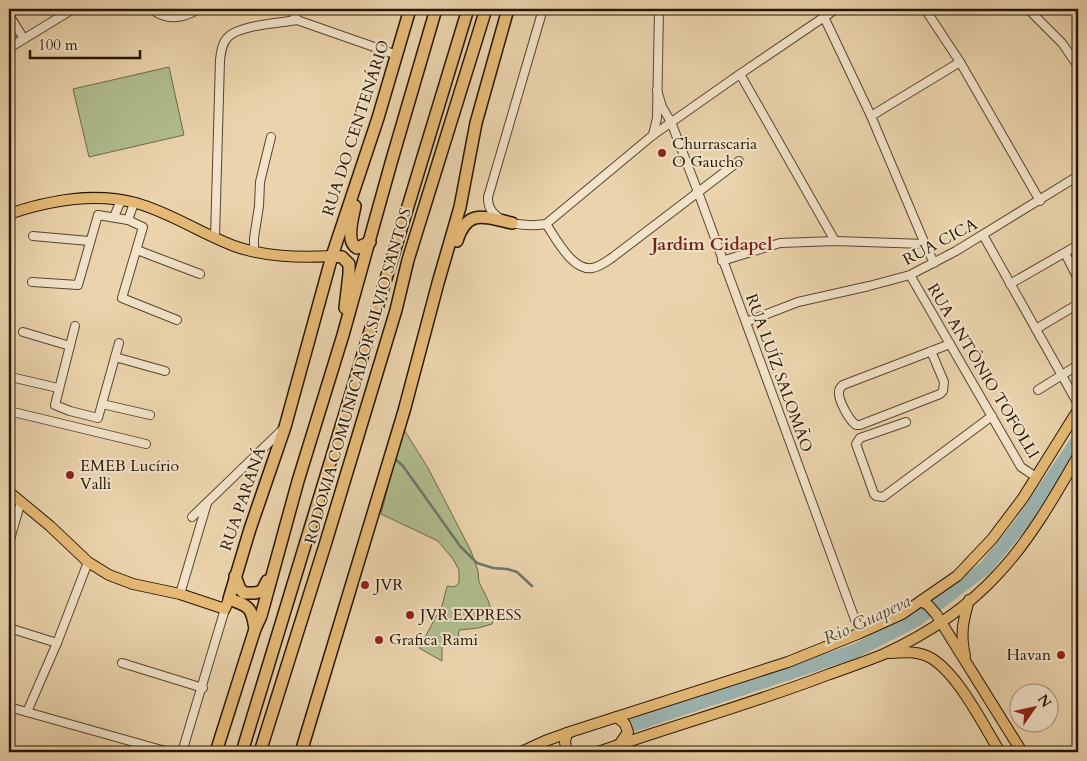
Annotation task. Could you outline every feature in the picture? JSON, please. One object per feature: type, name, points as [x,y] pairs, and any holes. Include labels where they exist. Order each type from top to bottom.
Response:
[{"type":"highway","name":"RUA DO CENTENÁRIO","points":[[332,256],[365,160],[410,9]]},
{"type":"highway","points":[[216,752],[255,629],[261,616],[298,480],[370,242],[436,9]]},
{"type":"highway","name":"RODOVIA COMUNICADOR SILVIO SANTOS","points":[[242,752],[468,9]]},
{"type":"highway","name":"RODOVIA COMUNICADOR SILVIO SANTOS","points":[[260,752],[328,536],[396,310],[408,260],[486,9]]},
{"type":"highway","points":[[301,752],[404,411],[460,207],[476,123],[508,9]]},
{"type":"highway","points":[[365,160],[353,219],[351,243],[357,248],[370,242]]},
{"type":"highway","points":[[438,283],[449,271],[460,230],[466,222],[474,218],[487,217],[512,223]]},
{"type":"highway","points":[[332,256],[342,257],[349,264],[346,305],[338,335],[337,351]]},
{"type":"highway","name":"RUA PARANÁ","points":[[227,604],[285,426],[332,256]]},
{"type":"highway","points":[[227,604],[246,605],[257,602],[276,561]]},
{"type":"highway","points":[[235,576],[240,589],[244,593],[249,594],[262,591]]},
{"type":"highway","points":[[246,605],[252,612],[255,629]]},
{"type":"main road","points":[[9,214],[39,205],[75,198],[121,200],[169,216],[254,252],[332,256]]},
{"type":"main road","points":[[521,752],[567,733],[788,662],[860,634],[925,603],[957,576],[992,539],[1023,498],[1078,410]]},
{"type":"main road","points":[[598,752],[799,686],[886,653],[925,632],[938,618],[969,600],[997,575],[1015,554],[1050,503],[1078,456]]},
{"type":"main road","points":[[9,492],[88,562],[109,575],[134,584],[227,604]]},
{"type":"main road","points":[[966,662],[962,627],[969,600]]},
{"type":"main road","points":[[925,603],[938,618],[1022,752]]},
{"type":"main road","points":[[886,653],[909,652],[927,656],[940,664],[964,694],[1000,752]]},
{"type":"main road","points":[[964,694],[964,686],[967,682],[977,680]]},
{"type":"main road","points":[[617,717],[625,724],[628,732],[619,745]]},
{"type":"main road","points":[[567,733],[565,742],[567,752]]},
{"type":"street","points":[[9,48],[73,9]]},
{"type":"street","points":[[151,9],[170,18],[181,17],[199,9]]},
{"type":"street","points":[[290,9],[297,20]]},
{"type":"street","points":[[543,9],[488,197],[488,206],[499,218],[525,226],[546,224],[653,135],[836,9]]},
{"type":"street","points":[[653,135],[657,118],[659,9]]},
{"type":"street","points":[[925,9],[960,62],[1040,201]]},
{"type":"street","points":[[1028,9],[1062,43],[1078,66]]},
{"type":"street","points":[[9,15],[24,38]]},
{"type":"street","points":[[824,17],[871,116],[934,263]]},
{"type":"street","points":[[215,237],[220,60],[222,46],[228,37],[240,30],[297,20],[397,54]]},
{"type":"street","points":[[871,116],[960,62]]},
{"type":"street","points":[[740,74],[835,241]]},
{"type":"street","name":"RUA LUÍZ SALOMÃO","points":[[657,90],[698,192],[860,634]]},
{"type":"street","points":[[254,252],[260,182],[271,137]]},
{"type":"street","points":[[546,224],[572,260],[584,268],[592,268],[613,257],[740,161]]},
{"type":"street","name":"RUA CICA","points":[[746,322],[798,302],[910,275],[983,235],[1078,176]]},
{"type":"street","points":[[114,217],[121,200]]},
{"type":"street","points":[[128,220],[134,203]]},
{"type":"street","points":[[32,282],[78,285],[98,215],[128,220],[143,227],[122,298],[177,320]]},
{"type":"street","points":[[983,235],[1078,404]]},
{"type":"street","points":[[33,236],[90,241]]},
{"type":"street","points":[[722,261],[780,243],[835,241],[925,244]]},
{"type":"street","points":[[1010,284],[1078,245]]},
{"type":"street","points":[[137,250],[200,274]]},
{"type":"street","points":[[1065,253],[1078,279]]},
{"type":"street","name":"RUA ANTÔNIO TOFOLLI","points":[[910,275],[1022,467],[1036,477]]},
{"type":"street","points":[[1036,329],[1078,304]]},
{"type":"street","points":[[75,326],[55,405],[70,411],[98,418],[119,343]]},
{"type":"street","points":[[23,332],[70,346]]},
{"type":"street","points":[[932,351],[944,382],[943,391],[940,394],[860,425],[856,425],[848,418],[838,393],[843,385],[950,344]]},
{"type":"street","points":[[115,357],[165,371]]},
{"type":"street","points":[[1038,390],[1078,365]]},
{"type":"street","points":[[15,378],[58,388]]},
{"type":"street","points":[[102,404],[150,416]]},
{"type":"street","points":[[9,411],[146,444]]},
{"type":"street","points":[[66,425],[70,411]]},
{"type":"street","points":[[80,429],[84,414]]},
{"type":"street","points":[[906,422],[860,438],[856,444],[876,496],[883,497],[992,416]]},
{"type":"street","points":[[192,517],[285,426]]},
{"type":"street","points":[[9,543],[21,501]]},
{"type":"street","points":[[180,594],[208,502]]},
{"type":"street","points":[[15,520],[23,513],[31,510]]},
{"type":"street","points":[[27,712],[88,562]]},
{"type":"street","name":"RUA PARANÁ","points":[[182,752],[227,604]]},
{"type":"street","points":[[9,628],[56,643]]},
{"type":"street","points":[[122,663],[203,688]]},
{"type":"street","points":[[9,707],[169,752]]},
{"type":"green space","points":[[169,67],[184,135],[89,157],[73,89]]},
{"type":"green space","points":[[403,428],[428,468],[471,551],[478,571],[479,582],[494,618],[492,624],[459,630],[458,638],[442,644],[442,661],[419,648],[442,606],[447,586],[454,587],[459,583],[459,570],[453,559],[438,541],[381,514]]},
{"type":"waterway","name":"Rio Guapeva","points":[[632,725],[855,651],[916,620],[985,568],[1021,524],[1078,440]]},
{"type":"waterway","points":[[393,457],[403,466],[460,546],[477,563],[517,572],[532,586]]},
{"type":"waterway","name":"Rio Guapeva","points":[[646,713],[651,718]]},
{"type":"place","name":"Churrascaria O Gaucho","points":[[662,153]]},
{"type":"place","name":"EMEB Lucírio Valli","points":[[70,475]]},
{"type":"place","name":"JVR","points":[[365,585]]},
{"type":"place","name":"JVR EXPRESS","points":[[410,615]]},
{"type":"place","name":"Grafica Rami","points":[[379,640]]},
{"type":"place","name":"Havan","points":[[1061,655]]},
{"type":"district","name":"Jardim Cidapel","points":[[712,244]]}]
